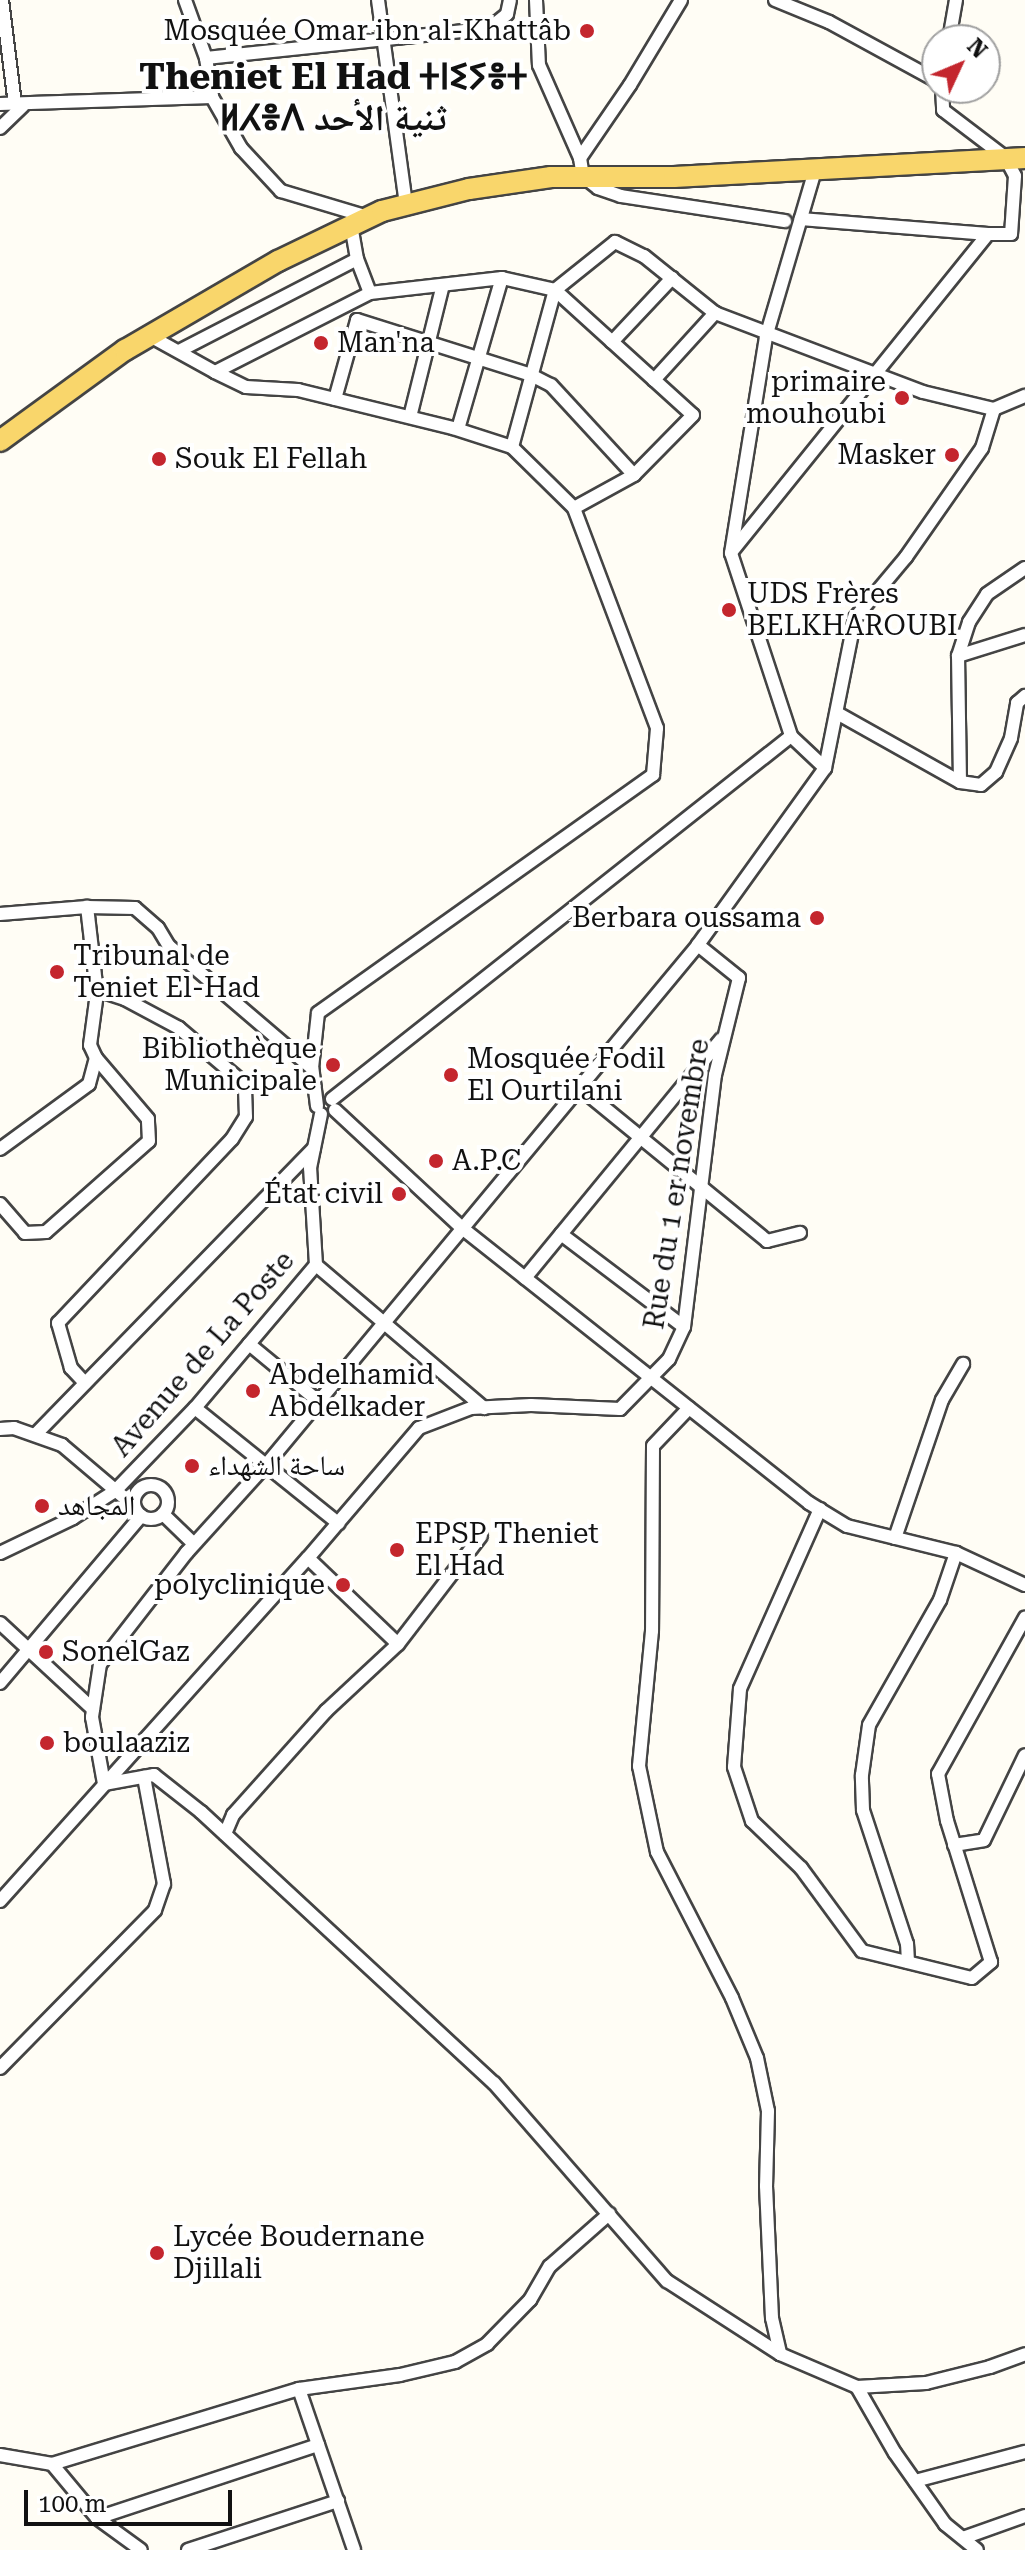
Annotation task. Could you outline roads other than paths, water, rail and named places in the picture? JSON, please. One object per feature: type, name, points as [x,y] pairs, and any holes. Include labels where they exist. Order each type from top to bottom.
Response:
[{"type":"main road","points":[[0,441],[150,336],[278,261],[360,221],[406,205],[582,167],[674,177],[1015,158]]},
{"type":"street","points":[[0,128],[19,105],[2,0]]},
{"type":"street","points":[[185,0],[206,58],[212,97],[241,148],[281,191],[360,221],[357,259],[370,293]]},
{"type":"street","points":[[378,0],[406,205]]},
{"type":"street","points":[[206,58],[490,28],[507,14],[510,0]]},
{"type":"street","points":[[536,0],[539,65],[582,167],[598,188],[621,196],[785,221]]},
{"type":"street","points":[[582,167],[681,0]]},
{"type":"street","points":[[775,0],[829,22],[921,72]]},
{"type":"street","points":[[952,24],[956,0]]},
{"type":"street","points":[[0,104],[212,97]]},
{"type":"street","points":[[801,219],[1011,234],[1015,158],[943,110],[943,104]]},
{"type":"street","points":[[816,167],[768,332],[731,553],[791,736],[825,768]]},
{"type":"street","points":[[731,553],[988,234]]},
{"type":"street","points":[[512,447],[555,290],[615,242],[644,256],[715,313],[923,392],[994,409],[1025,396]]},
{"type":"street","points":[[179,351],[357,259]]},
{"type":"street","points":[[150,336],[168,349],[179,351],[215,372],[246,387],[298,390],[458,429],[512,447],[574,508],[634,475],[693,415],[555,290],[502,278],[370,293],[215,372]]},
{"type":"street","points":[[458,429],[502,278]]},
{"type":"street","points":[[612,342],[672,278]]},
{"type":"street","points":[[410,417],[443,285]]},
{"type":"street","points":[[654,380],[715,313]]},
{"type":"street","points":[[335,399],[357,320],[531,375],[551,385],[634,475]]},
{"type":"street","points":[[994,409],[982,448],[906,557],[855,618],[825,768],[698,945],[382,1321],[266,1465],[194,1544],[100,1664],[93,1709],[104,1784],[154,1775],[225,1834],[494,2083],[667,2281],[780,2354],[857,2387],[926,2383],[990,2367],[1025,2354]]},
{"type":"street","name":"Avenue de La Poste","points":[[0,1553],[73,1518],[115,1491],[195,1408],[316,1265],[310,1168],[319,1110],[312,1068],[318,1013],[653,775],[657,728],[574,508]]},
{"type":"street","points":[[960,782],[958,656],[969,622],[987,594],[1025,568]]},
{"type":"street","points":[[958,656],[1025,635]]},
{"type":"street","points":[[837,713],[960,782],[981,785],[996,772],[1011,738],[1017,703],[1025,696]]},
{"type":"street","points":[[319,1110],[328,1116],[334,1105],[791,736]]},
{"type":"street","points":[[0,914],[87,907],[135,908],[158,928],[169,946],[312,1068]]},
{"type":"street","points":[[0,1204],[25,1233],[46,1232],[149,1141],[148,1119],[96,1058],[90,1045],[97,990],[87,907]]},
{"type":"street","name":"Rue du 1 er novembre","points":[[0,1901],[308,1558],[419,1428],[471,1408],[620,1409],[669,1359],[684,1327],[715,1075],[739,978],[698,945]]},
{"type":"street","points":[[85,1383],[71,1368],[58,1323],[232,1139],[246,1117],[245,1084],[179,1028],[125,999],[97,990]]},
{"type":"street","points":[[525,1278],[725,1034]]},
{"type":"street","points":[[0,1149],[89,1084],[96,1058]]},
{"type":"street","points":[[579,1087],[767,1241],[800,1233]]},
{"type":"street","points":[[334,1105],[462,1228],[820,1509],[847,1526],[956,1553],[1025,1585]]},
{"type":"street","points":[[35,1435],[314,1148]]},
{"type":"street","points":[[561,1234],[684,1327]]},
{"type":"street","points":[[316,1265],[484,1408]]},
{"type":"street","points":[[249,1344],[318,1401]]},
{"type":"street","points":[[895,1538],[942,1400],[963,1364]]},
{"type":"street","points":[[195,1408],[338,1523]]},
{"type":"street","points":[[689,1408],[653,1446],[652,1631],[639,1766],[657,1852],[732,1998],[757,2058],[768,2111],[766,2186],[772,2318],[780,2354]]},
{"type":"street","points":[[0,1429],[14,1428],[62,1445],[138,1511],[154,1519],[163,1514],[168,1499],[163,1490],[153,1485],[138,1491],[138,1511],[29,1651],[0,1683]]},
{"type":"street","points":[[820,1509],[740,1689],[734,1767],[752,1821],[801,1868],[862,1951],[972,1978],[991,1962],[954,1845],[938,1774],[1025,1618]]},
{"type":"street","points":[[163,1514],[194,1544]]},
{"type":"street","points":[[225,1834],[233,1815],[326,1711],[398,1644],[481,1536]]},
{"type":"street","points":[[908,1962],[907,1944],[863,1810],[862,1775],[869,1725],[940,1600],[956,1553]]},
{"type":"street","points":[[308,1558],[398,1644]]},
{"type":"street","points":[[0,1623],[93,1709]]},
{"type":"street","points":[[954,1845],[984,1840],[1025,1755]]},
{"type":"street","points":[[0,2068],[155,1910],[164,1884],[144,1777]]},
{"type":"street","points":[[0,2455],[52,2464],[299,2389],[400,2375],[466,2356],[487,2344],[530,2300],[550,2266],[609,2214]]},
{"type":"street","points":[[857,2387],[945,2524],[977,2550]]},
{"type":"street","points":[[299,2389],[354,2550]]},
{"type":"street","points":[[97,2518],[318,2445]]},
{"type":"street","points":[[915,2481],[1025,2452]]},
{"type":"street","points":[[52,2464],[97,2518],[141,2550]]},
{"type":"street","points":[[188,2550],[338,2501]]},
{"type":"street","points":[[963,2538],[1025,2516]]},
{"type":"place","name":"Mosquée Omar ibn al-Khattâb","points":[[587,31]]},
{"type":"place","name":"Man'na","points":[[321,343]]},
{"type":"place","name":"primaire mouhoubi","points":[[902,398]]},
{"type":"place","name":"Masker","points":[[952,455]]},
{"type":"place","name":"Souk El Fellah","points":[[159,459]]},
{"type":"place","name":"UDS Frères BELKHAROUBI","points":[[729,610]]},
{"type":"place","name":"Berbara oussama","points":[[817,918]]},
{"type":"place","name":"Tribunal de Teniet El-Had","points":[[57,972]]},
{"type":"place","name":"Bibliothèque Municipale","points":[[333,1065]]},
{"type":"place","name":"Mosquée Fodil El Ourtilani","points":[[451,1075]]},
{"type":"place","name":"A.P.C","points":[[436,1161]]},
{"type":"place","name":"État civil","points":[[399,1194]]},
{"type":"place","name":"Abdelhamid Abdelkader","points":[[253,1391]]},
{"type":"place","name":"ساحة الشهداء","points":[[192,1466]]},
{"type":"place","name":"المجاهد","points":[[42,1506]]},
{"type":"place","name":"EPSP Theniet El Had","points":[[397,1550]]},
{"type":"place","name":"polyclinique","points":[[343,1585]]},
{"type":"place","name":"SonelGaz","points":[[46,1652]]},
{"type":"place","name":"boulaaziz","points":[[47,1743]]},
{"type":"place","name":"Lycée Boudernane Djillali","points":[[157,2253]]},
{"type":"district","name":"Theniet El Had ⵜⵏⵉⵢⴻⵜ ⵍⵃⴻⴷ ثنية الأحد","points":[[333,98]]}]
